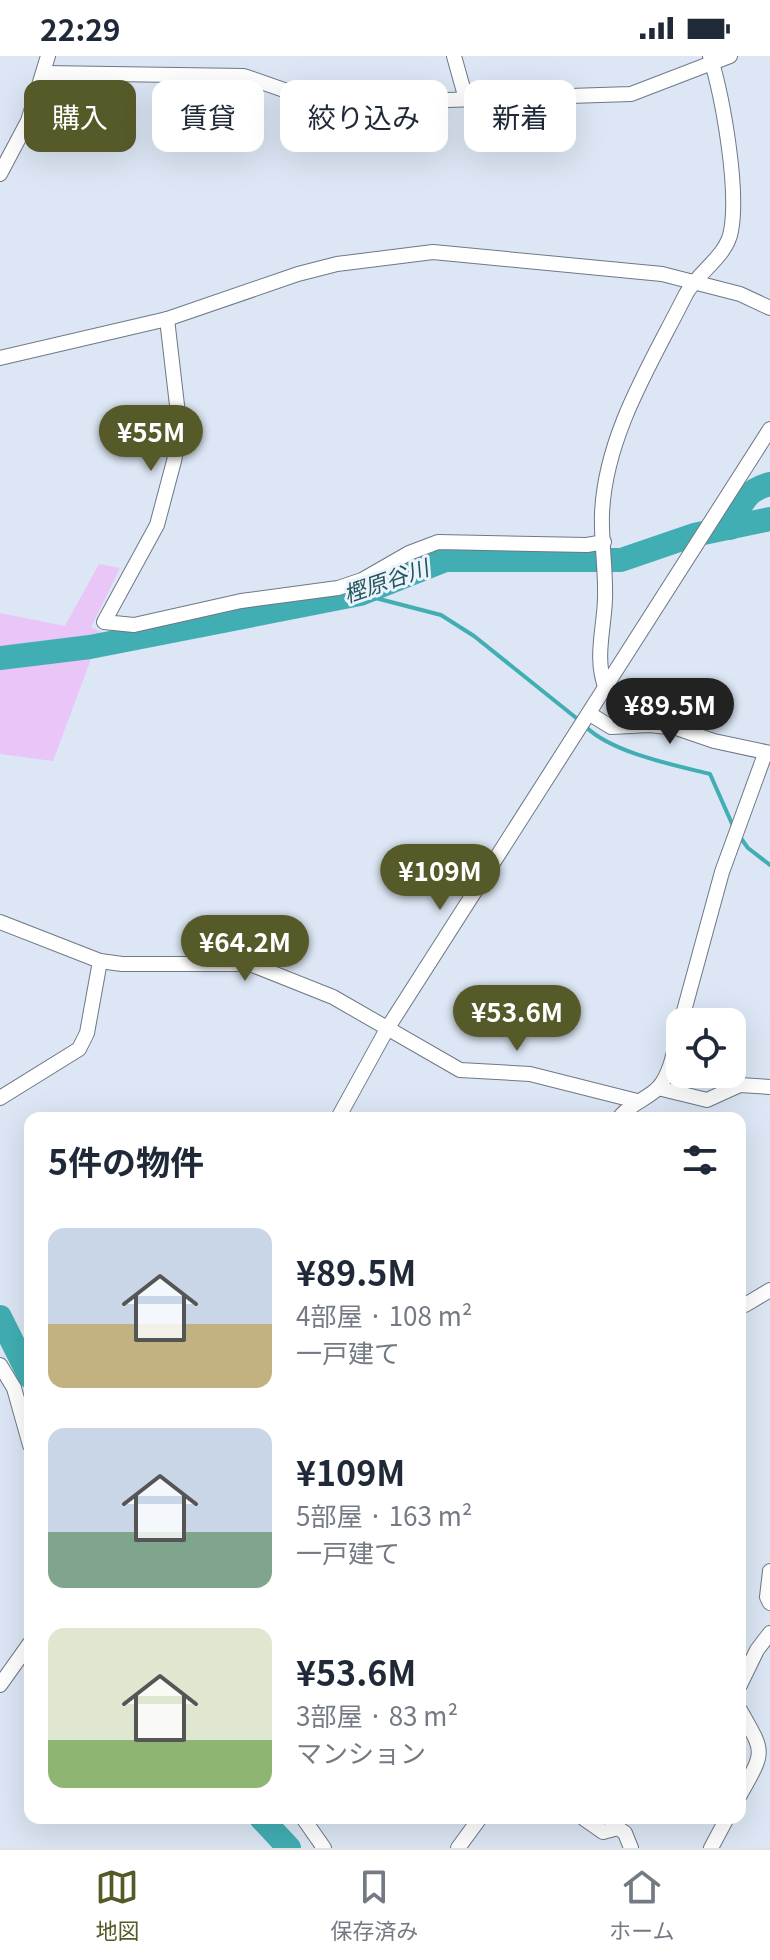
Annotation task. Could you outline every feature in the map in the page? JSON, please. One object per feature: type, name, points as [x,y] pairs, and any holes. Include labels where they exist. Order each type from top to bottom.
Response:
[{"type":"street","points":[[454,56],[464,92]]},
{"type":"street","points":[[576,96],[631,94],[711,60],[730,56]]},
{"type":"street","points":[[606,689],[600,674],[599,654],[606,570],[602,516],[606,480],[629,406],[694,280],[725,247],[731,232],[730,150],[711,60]]},
{"type":"street","points":[[0,174],[28,121],[45,65],[244,76],[324,104],[464,99]]},
{"type":"street","points":[[0,358],[167,319],[298,274],[351,262],[433,252],[694,280],[740,294],[770,308]]},
{"type":"street","points":[[167,319],[180,431],[174,461],[157,525],[104,622],[134,625],[241,601],[338,588],[362,580],[409,553],[438,542],[605,545]]},
{"type":"street","points":[[341,1112],[387,1029],[770,429]]},
{"type":"street","points":[[586,721],[611,727],[650,725],[676,728],[768,754],[722,872],[685,1008]]},
{"type":"street","points":[[0,922],[100,961],[122,964],[250,964],[333,997],[460,1070],[530,1074],[637,1101]]},
{"type":"street","points":[[0,1098],[79,1049],[87,1033],[100,961]]},
{"type":"street","points":[[625,1112],[658,1088],[666,1072]]},
{"type":"street","points":[[658,1088],[707,1100],[740,1085],[770,1087]]},
{"type":"street","points":[[746,1304],[770,1290]]},
{"type":"street","points":[[0,1365],[14,1388],[24,1424]]},
{"type":"street","points":[[770,1571],[767,1597],[770,1603]]},
{"type":"street","points":[[746,1673],[770,1633]]},
{"type":"street","points":[[0,1685],[24,1651]]},
{"type":"street","points":[[746,1720],[760,1744],[761,1757],[746,1784]]},
{"type":"street","points":[[307,1824],[324,1848]]},
{"type":"street","points":[[458,1848],[476,1824]]},
{"type":"street","points":[[592,1824],[603,1832],[618,1828],[625,1833],[631,1848]]},
{"type":"street","points":[[711,1848],[724,1824]]},
{"type":"shaded area","points":[[99,564],[120,568],[91,627],[101,632],[53,761],[0,754],[0,613],[65,626]]},
{"type":"waterway","points":[[730,528],[749,494],[770,484]]},
{"type":"waterway","name":"樫原谷川","points":[[0,658],[90,647],[360,594],[445,560],[621,560],[694,535],[770,519]]},
{"type":"waterway","points":[[360,594],[441,615],[474,636],[580,721]]},
{"type":"waterway","points":[[586,727],[628,751],[710,774],[733,826]]},
{"type":"waterway","points":[[740,837],[748,848],[770,865]]},
{"type":"waterway","points":[[0,1317],[24,1365]]},
{"type":"waterway","points":[[267,1824],[289,1848]]}]
